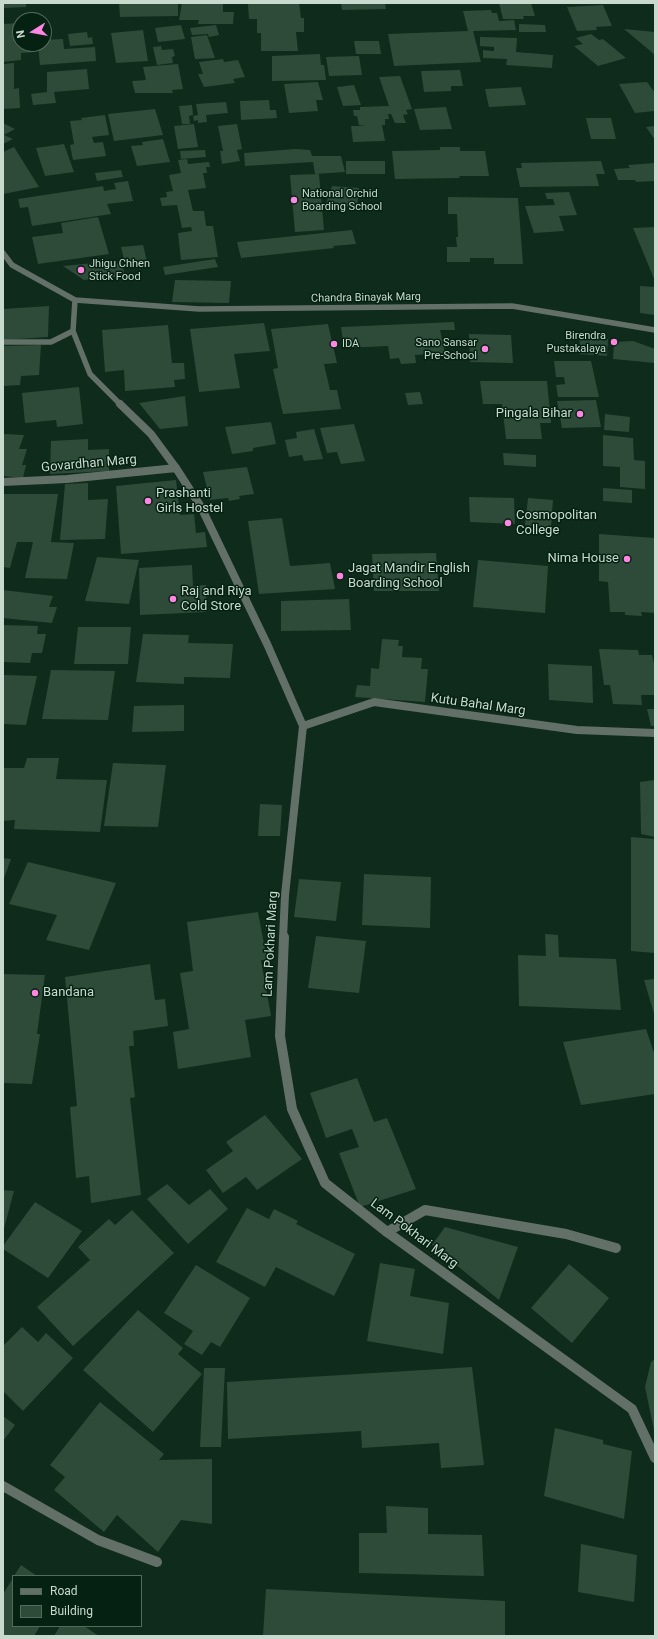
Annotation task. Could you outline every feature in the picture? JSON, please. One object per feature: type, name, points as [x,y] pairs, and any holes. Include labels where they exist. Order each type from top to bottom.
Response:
[{"type":"street","name":"Chandra Binayak Marg","points":[[3,252],[12,265],[75,300],[199,309],[512,306],[655,330]]},
{"type":"street","points":[[3,342],[51,342],[73,331],[75,300]]},
{"type":"street","name":"Lam Pokhari Marg","points":[[73,331],[90,374],[151,434],[176,468],[200,507],[268,646],[303,726],[286,895],[280,1036],[292,1109],[325,1182],[387,1232],[632,1409],[655,1458]]},
{"type":"street","name":"Govardhan Marg","points":[[3,482],[67,479],[176,468]]},
{"type":"street","name":"Kutu Bahal Marg","points":[[303,726],[374,702],[577,730],[655,733]]},
{"type":"street","points":[[387,1232],[425,1210],[566,1234],[616,1248]]},
{"type":"street","points":[[3,1486],[98,1540],[157,1562]]},
{"type":"building","points":[[4,3],[26,3],[26,7],[4,8]]},
{"type":"building","points":[[119,3],[178,3],[178,16],[120,17]]},
{"type":"building","points":[[182,3],[223,3],[223,12],[234,12],[233,24],[198,24],[199,20],[179,20]]},
{"type":"building","points":[[299,3],[301,18],[304,18],[304,32],[296,32],[298,51],[261,51],[261,33],[257,33],[257,19],[249,19],[248,4]]},
{"type":"building","points":[[341,3],[385,3],[386,9],[342,10]]},
{"type":"building","points":[[499,3],[531,3],[535,16],[523,16],[524,19],[503,19]]},
{"type":"building","points":[[603,5],[612,26],[596,27],[597,30],[577,31],[567,7]]},
{"type":"building","points":[[491,10],[492,13],[497,13],[499,21],[514,20],[516,30],[473,31],[481,62],[394,66],[388,34],[468,31],[463,11]]},
{"type":"building","points":[[12,23],[12,52],[34,52],[21,53],[21,60],[3,62],[3,24]]},
{"type":"building","points":[[519,24],[545,25],[546,32],[519,32]]},
{"type":"building","points":[[181,25],[185,39],[158,42],[155,28]]},
{"type":"building","points":[[216,25],[219,35],[209,37],[208,34],[192,35],[190,28]]},
{"type":"building","points":[[624,29],[655,32],[655,55]]},
{"type":"building","points":[[143,30],[148,61],[116,63],[111,33]]},
{"type":"building","points":[[87,32],[88,38],[92,37],[93,44],[70,46],[68,34]]},
{"type":"building","points":[[591,34],[599,40],[603,39],[626,58],[598,66],[574,46],[583,44],[576,38]]},
{"type":"building","points":[[207,35],[215,58],[195,59],[191,37]]},
{"type":"building","points":[[480,37],[517,38],[516,52],[553,55],[552,68],[506,65],[507,59],[483,58],[483,50],[494,51],[494,47],[480,46]]},
{"type":"building","points":[[63,39],[64,49],[95,47],[96,61],[40,65],[39,52],[52,52],[52,40]]},
{"type":"building","points":[[354,41],[379,41],[381,54],[356,54]]},
{"type":"building","points":[[161,46],[162,50],[173,49],[175,56],[172,57],[173,63],[157,65],[153,47]]},
{"type":"building","points":[[320,54],[321,65],[324,65],[326,80],[272,81],[272,56]]},
{"type":"building","points":[[359,56],[362,75],[329,76],[326,57]]},
{"type":"building","points":[[223,59],[224,62],[238,60],[245,77],[233,79],[235,83],[204,87],[198,74],[203,74],[199,62]]},
{"type":"building","points":[[14,63],[14,89],[19,88],[20,108],[3,109],[3,64]]},
{"type":"building","points":[[178,64],[183,89],[172,90],[173,93],[135,93],[132,81],[146,80],[143,67]]},
{"type":"building","points":[[87,69],[89,89],[54,92],[56,103],[33,105],[31,94],[47,92],[47,72]]},
{"type":"building","points":[[460,70],[463,86],[451,86],[451,91],[424,92],[421,71]]},
{"type":"building","points":[[400,76],[412,109],[406,110],[408,114],[403,115],[406,123],[395,123],[391,114],[388,114],[389,119],[385,119],[385,125],[382,125],[385,141],[353,142],[351,126],[365,126],[359,125],[357,116],[354,116],[353,110],[360,110],[360,107],[389,106],[379,77]]},
{"type":"building","points":[[318,82],[323,100],[316,100],[318,111],[289,113],[284,84]]},
{"type":"building","points":[[647,82],[655,93],[655,111],[635,113],[619,84]]},
{"type":"building","points":[[354,85],[361,105],[343,106],[337,87]]},
{"type":"building","points":[[521,87],[526,105],[489,107],[485,89]]},
{"type":"building","points":[[269,100],[270,110],[276,110],[277,118],[241,120],[240,101]]},
{"type":"building","points":[[226,102],[228,113],[206,115],[207,122],[198,123],[198,120],[194,121],[193,116],[198,115],[196,104]]},
{"type":"building","points":[[192,105],[193,115],[189,116],[190,124],[182,124],[179,106]]},
{"type":"building","points":[[446,107],[452,129],[420,130],[414,109]]},
{"type":"building","points":[[155,109],[163,135],[114,141],[108,114]]},
{"type":"building","points":[[105,115],[109,135],[92,137],[94,143],[103,142],[106,156],[73,160],[70,145],[74,144],[70,121]]},
{"type":"building","points":[[586,118],[611,118],[616,139],[591,139]]},
{"type":"building","points":[[3,123],[15,129],[4,135],[13,139],[3,144]]},
{"type":"building","points":[[194,124],[198,147],[178,149],[174,126]]},
{"type":"building","points":[[237,124],[242,149],[237,150],[240,161],[222,164],[220,151],[223,151],[218,126]]},
{"type":"building","points":[[655,126],[655,140],[646,127]]},
{"type":"building","points":[[163,139],[170,162],[137,166],[131,146],[143,145],[142,142]]},
{"type":"building","points":[[64,144],[74,172],[45,176],[36,148]]},
{"type":"building","points":[[14,147],[39,187],[3,194],[3,152]]},
{"type":"building","points":[[440,147],[460,147],[460,151],[485,151],[489,176],[395,179],[392,151],[440,150]]},
{"type":"building","points":[[295,149],[310,150],[312,156],[341,156],[345,172],[315,174],[313,162],[245,166],[244,153]]},
{"type":"building","points":[[205,150],[206,157],[181,159],[180,151]]},
{"type":"building","points":[[187,159],[188,164],[209,162],[210,167],[206,167],[207,173],[203,173],[206,188],[188,190],[193,211],[204,211],[206,226],[213,226],[218,257],[181,260],[178,233],[192,231],[191,227],[182,228],[177,205],[162,206],[160,198],[167,197],[166,192],[173,191],[169,175],[181,173],[178,160]]},
{"type":"building","points":[[346,161],[385,161],[385,174],[346,174]]},
{"type":"building","points":[[601,161],[605,174],[596,174],[599,186],[520,187],[516,168],[522,168],[521,163]]},
{"type":"building","points":[[655,163],[655,181],[636,182],[635,180],[618,180],[614,169],[630,168],[628,165]]},
{"type":"building","points":[[121,170],[123,177],[97,181],[95,173]]},
{"type":"building","points":[[319,174],[324,230],[295,232],[290,175]]},
{"type":"building","points":[[128,181],[133,201],[107,204],[111,214],[32,226],[28,207],[20,208],[18,199],[103,186],[104,191],[116,189],[114,183]]},
{"type":"building","points":[[332,186],[359,188],[357,208],[326,204]]},
{"type":"building","points":[[569,192],[577,215],[559,216],[564,231],[534,233],[525,206],[555,205],[553,199],[547,199],[545,193]]},
{"type":"building","points":[[448,197],[518,198],[523,264],[494,264],[494,258],[470,258],[470,262],[447,262],[447,247],[457,247],[456,237],[458,237],[457,214],[448,214]]},
{"type":"building","points":[[98,217],[109,254],[38,264],[32,237],[63,233],[61,223]]},
{"type":"building","points":[[655,227],[655,281],[633,228]]},
{"type":"building","points":[[352,230],[356,244],[333,246],[334,248],[241,258],[237,242]]},
{"type":"building","points":[[143,245],[147,261],[139,262],[140,267],[126,268],[121,247]]},
{"type":"building","points":[[215,259],[218,267],[165,275],[163,267]]},
{"type":"building","points":[[104,262],[104,265],[122,263],[125,276],[84,280],[63,266]]},
{"type":"building","points":[[175,280],[231,281],[229,303],[172,302]]},
{"type":"building","points":[[640,286],[655,287],[655,315],[640,313]]},
{"type":"building","points":[[49,306],[48,337],[3,340],[3,309]]},
{"type":"building","points":[[454,322],[455,330],[440,330],[445,353],[415,355],[416,363],[401,364],[399,358],[390,359],[388,346],[344,348],[341,327]]},
{"type":"building","points":[[264,323],[270,351],[234,354],[240,388],[199,392],[190,329]]},
{"type":"building","points":[[328,324],[337,363],[324,364],[330,390],[337,390],[341,409],[283,414],[273,369],[278,368],[271,329]]},
{"type":"building","points":[[168,325],[172,363],[184,363],[185,379],[174,380],[175,387],[125,391],[124,370],[105,372],[102,330]]},
{"type":"building","name":"Sano Sansar Pre-School","points":[[469,334],[511,335],[513,363],[470,362]]},
{"type":"building","points":[[580,337],[608,339],[607,356],[579,354]]},
{"type":"building","points":[[633,341],[655,349],[655,363],[613,359],[614,342]]},
{"type":"building","points":[[41,345],[39,375],[21,376],[20,385],[3,386],[3,346]]},
{"type":"building","points":[[554,361],[591,361],[599,397],[558,397],[556,385],[565,384],[564,377],[556,377]]},
{"type":"building","points":[[480,381],[547,381],[551,423],[540,423],[542,439],[506,439],[502,404],[483,404]]},
{"type":"building","points":[[79,387],[83,424],[57,427],[56,420],[25,423],[22,393]]},
{"type":"building","points":[[420,392],[423,404],[408,405],[405,393]]},
{"type":"building","points":[[185,396],[188,426],[160,429],[139,403]]},
{"type":"building","points":[[596,400],[601,427],[562,428],[557,401]]},
{"type":"building","points":[[605,414],[630,417],[629,432],[604,430]]},
{"type":"building","points":[[271,422],[276,444],[253,448],[253,451],[232,454],[225,427]]},
{"type":"building","points":[[354,424],[365,461],[341,464],[337,452],[327,453],[320,428]]},
{"type":"building","points":[[314,429],[323,459],[304,461],[302,455],[289,457],[285,440],[297,438],[296,432]]},
{"type":"building","points":[[3,434],[24,435],[19,449],[27,449],[22,465],[26,465],[23,478],[3,476]]},
{"type":"building","points":[[603,435],[633,438],[634,460],[645,461],[645,489],[620,487],[620,467],[603,466]]},
{"type":"building","points":[[88,439],[88,450],[109,449],[109,471],[50,474],[51,441]]},
{"type":"building","points":[[503,453],[536,455],[536,467],[504,465]]},
{"type":"building","points":[[247,467],[254,494],[239,496],[240,499],[229,501],[228,498],[210,500],[203,472]]},
{"type":"building","points":[[176,480],[180,515],[194,514],[196,533],[205,532],[207,547],[121,554],[116,486]]},
{"type":"building","points":[[88,483],[88,500],[108,499],[105,539],[60,540],[65,484]]},
{"type":"building","points":[[603,488],[632,490],[632,503],[603,501]]},
{"type":"building","points":[[3,494],[58,494],[51,542],[74,543],[67,579],[25,578],[33,542],[17,542],[10,568],[3,567]]},
{"type":"building","points":[[469,497],[514,498],[515,524],[470,522]]},
{"type":"building","points":[[528,498],[553,500],[551,528],[525,525]]},
{"type":"building","points":[[282,518],[290,566],[330,563],[335,589],[259,594],[248,521]]},
{"type":"building","name":"Nima House","points":[[599,534],[655,538],[655,613],[641,612],[642,616],[625,615],[625,612],[610,612],[608,582],[599,581]]},
{"type":"building","points":[[436,553],[439,591],[374,591],[372,554]]},
{"type":"building","points":[[97,557],[139,560],[129,604],[85,601]]},
{"type":"building","points":[[478,560],[548,566],[545,613],[473,607]]},
{"type":"building","name":"Raj and Riya Cold Store","points":[[192,565],[193,586],[206,585],[207,612],[140,615],[139,568]]},
{"type":"building","points":[[3,590],[53,596],[49,607],[57,607],[52,623],[3,618]]},
{"type":"building","points":[[349,599],[351,630],[281,631],[281,601]]},
{"type":"building","points":[[3,625],[38,626],[37,634],[46,634],[42,653],[32,653],[30,663],[3,662]]},
{"type":"building","points":[[78,627],[131,627],[128,664],[74,664]]},
{"type":"building","points":[[143,634],[189,635],[188,643],[233,644],[230,678],[184,677],[184,684],[136,682]]},
{"type":"building","points":[[382,639],[399,640],[398,646],[403,646],[402,657],[422,658],[421,669],[428,669],[425,702],[355,697],[357,685],[370,686],[371,668],[379,669]]},
{"type":"building","points":[[599,649],[638,650],[639,655],[652,655],[655,668],[655,695],[641,695],[642,705],[613,704],[610,685],[604,685]]},
{"type":"building","points":[[548,664],[592,666],[593,703],[549,700]]},
{"type":"building","points":[[51,670],[115,671],[108,720],[42,719]]},
{"type":"building","points":[[3,675],[37,676],[26,725],[3,724]]},
{"type":"building","points":[[184,705],[184,731],[132,732],[134,706]]},
{"type":"building","points":[[647,709],[655,709],[655,726],[651,726]]},
{"type":"building","points":[[27,758],[59,758],[56,779],[107,780],[100,832],[14,829],[15,820],[3,821],[3,768],[24,768]]},
{"type":"building","points":[[113,763],[166,765],[158,827],[104,826]]},
{"type":"building","points":[[655,780],[655,837],[641,834],[640,782]]},
{"type":"building","points":[[260,804],[282,805],[280,836],[258,836]]},
{"type":"building","points":[[631,837],[655,839],[655,953],[631,951]]},
{"type":"building","points":[[3,858],[11,859],[3,881]]},
{"type":"building","points":[[28,862],[116,883],[89,950],[46,940],[57,915],[9,904]]},
{"type":"building","points":[[364,874],[431,877],[430,928],[362,925]]},
{"type":"building","points":[[299,879],[341,882],[336,921],[294,917]]},
{"type":"building","points":[[258,912],[267,960],[261,960],[271,1016],[245,1020],[251,1057],[178,1069],[173,1032],[189,1029],[180,973],[193,971],[187,922]]},
{"type":"building","points":[[545,934],[558,935],[559,957],[616,959],[621,1010],[519,1006],[518,955],[546,956]]},
{"type":"building","points":[[316,936],[366,941],[359,993],[308,988]]},
{"type":"building","points":[[150,964],[155,1000],[165,999],[168,1026],[133,1031],[134,1046],[129,1046],[135,1097],[130,1098],[141,1195],[91,1203],[89,1176],[76,1178],[70,1107],[77,1106],[65,977]]},
{"type":"building","points":[[3,974],[45,975],[37,1034],[40,1034],[32,1084],[3,1083]]},
{"type":"building","points":[[655,979],[655,1017],[644,980]]},
{"type":"building","points":[[646,1029],[655,1056],[655,1094],[581,1105],[563,1042]]},
{"type":"building","points":[[357,1078],[374,1122],[387,1118],[416,1189],[360,1207],[339,1153],[359,1147],[352,1129],[326,1138],[310,1093]]},
{"type":"building","points":[[265,1115],[302,1159],[257,1190],[246,1177],[223,1193],[206,1170],[233,1151],[226,1142]]},
{"type":"building","points":[[167,1184],[189,1205],[210,1189],[228,1209],[188,1244],[147,1199]]},
{"type":"building","points":[[3,1190],[14,1191],[3,1232]]},
{"type":"building","points":[[35,1202],[82,1231],[48,1278],[3,1249],[3,1246]]},
{"type":"building","points":[[247,1208],[269,1219],[274,1209],[298,1221],[296,1224],[355,1254],[334,1296],[276,1267],[265,1287],[216,1262]]},
{"type":"building","points":[[132,1210],[174,1253],[73,1346],[37,1307],[90,1260],[78,1247],[109,1219],[115,1225]]},
{"type":"building","points":[[445,1227],[518,1247],[499,1300],[432,1245]]},
{"type":"building","points":[[380,1263],[415,1269],[410,1296],[449,1303],[443,1354],[367,1341]]},
{"type":"building","points":[[569,1264],[609,1298],[572,1343],[531,1308]]},
{"type":"building","points":[[196,1265],[250,1298],[220,1347],[211,1342],[202,1355],[184,1344],[193,1331],[164,1313]]},
{"type":"building","points":[[138,1310],[183,1348],[178,1354],[202,1374],[153,1432],[83,1370]]},
{"type":"building","points":[[22,1327],[38,1342],[46,1333],[73,1358],[23,1411],[3,1391],[3,1346]]},
{"type":"building","points":[[655,1359],[654,1430],[645,1387],[651,1362]]},
{"type":"building","points":[[472,1367],[484,1465],[441,1468],[439,1443],[362,1448],[361,1431],[228,1439],[227,1382]]},
{"type":"building","points":[[204,1368],[225,1368],[221,1447],[200,1447]]},
{"type":"building","points":[[100,1402],[164,1454],[159,1460],[212,1459],[212,1524],[181,1520],[158,1552],[117,1515],[104,1532],[54,1490],[65,1477],[50,1465]]},
{"type":"building","points":[[3,1416],[15,1425],[3,1441]]},
{"type":"building","points":[[555,1428],[603,1440],[603,1444],[632,1451],[624,1519],[544,1496]]},
{"type":"building","points":[[386,1506],[428,1508],[428,1534],[482,1535],[484,1576],[359,1573],[359,1533],[387,1533]]},
{"type":"building","points":[[581,1544],[637,1555],[634,1602],[578,1592]]},
{"type":"building","points":[[21,1565],[36,1575],[15,1575]]},
{"type":"building","points":[[12,1580],[12,1627],[39,1627],[34,1636],[3,1636],[3,1594]]},
{"type":"building","points":[[266,1589],[505,1601],[505,1636],[263,1636]]},
{"type":"building","points":[[59,1627],[86,1627],[99,1636],[54,1636]]},
{"type":"place","name":"National Orchid Boarding School","points":[[294,200]]},
{"type":"place","name":"Jhigu Chhen Stick Food","points":[[81,270]]},
{"type":"place","name":"Birendra Pustakalaya","points":[[614,342]]},
{"type":"place","name":"IDA","points":[[334,344]]},
{"type":"place","name":"Sano Sansar Pre-School","points":[[485,349]]},
{"type":"place","name":"Pingala Bihar","points":[[580,414]]},
{"type":"place","name":"Prashanti Girls Hostel","points":[[148,501]]},
{"type":"place","name":"Cosmopolitan College","points":[[508,523]]},
{"type":"place","name":"Nima House","points":[[627,559]]},
{"type":"place","name":"Jagat Mandir English Boarding School","points":[[340,576]]},
{"type":"place","name":"Raj and Riya Cold Store","points":[[173,599]]},
{"type":"place","name":"Bandana","points":[[35,993]]}]
